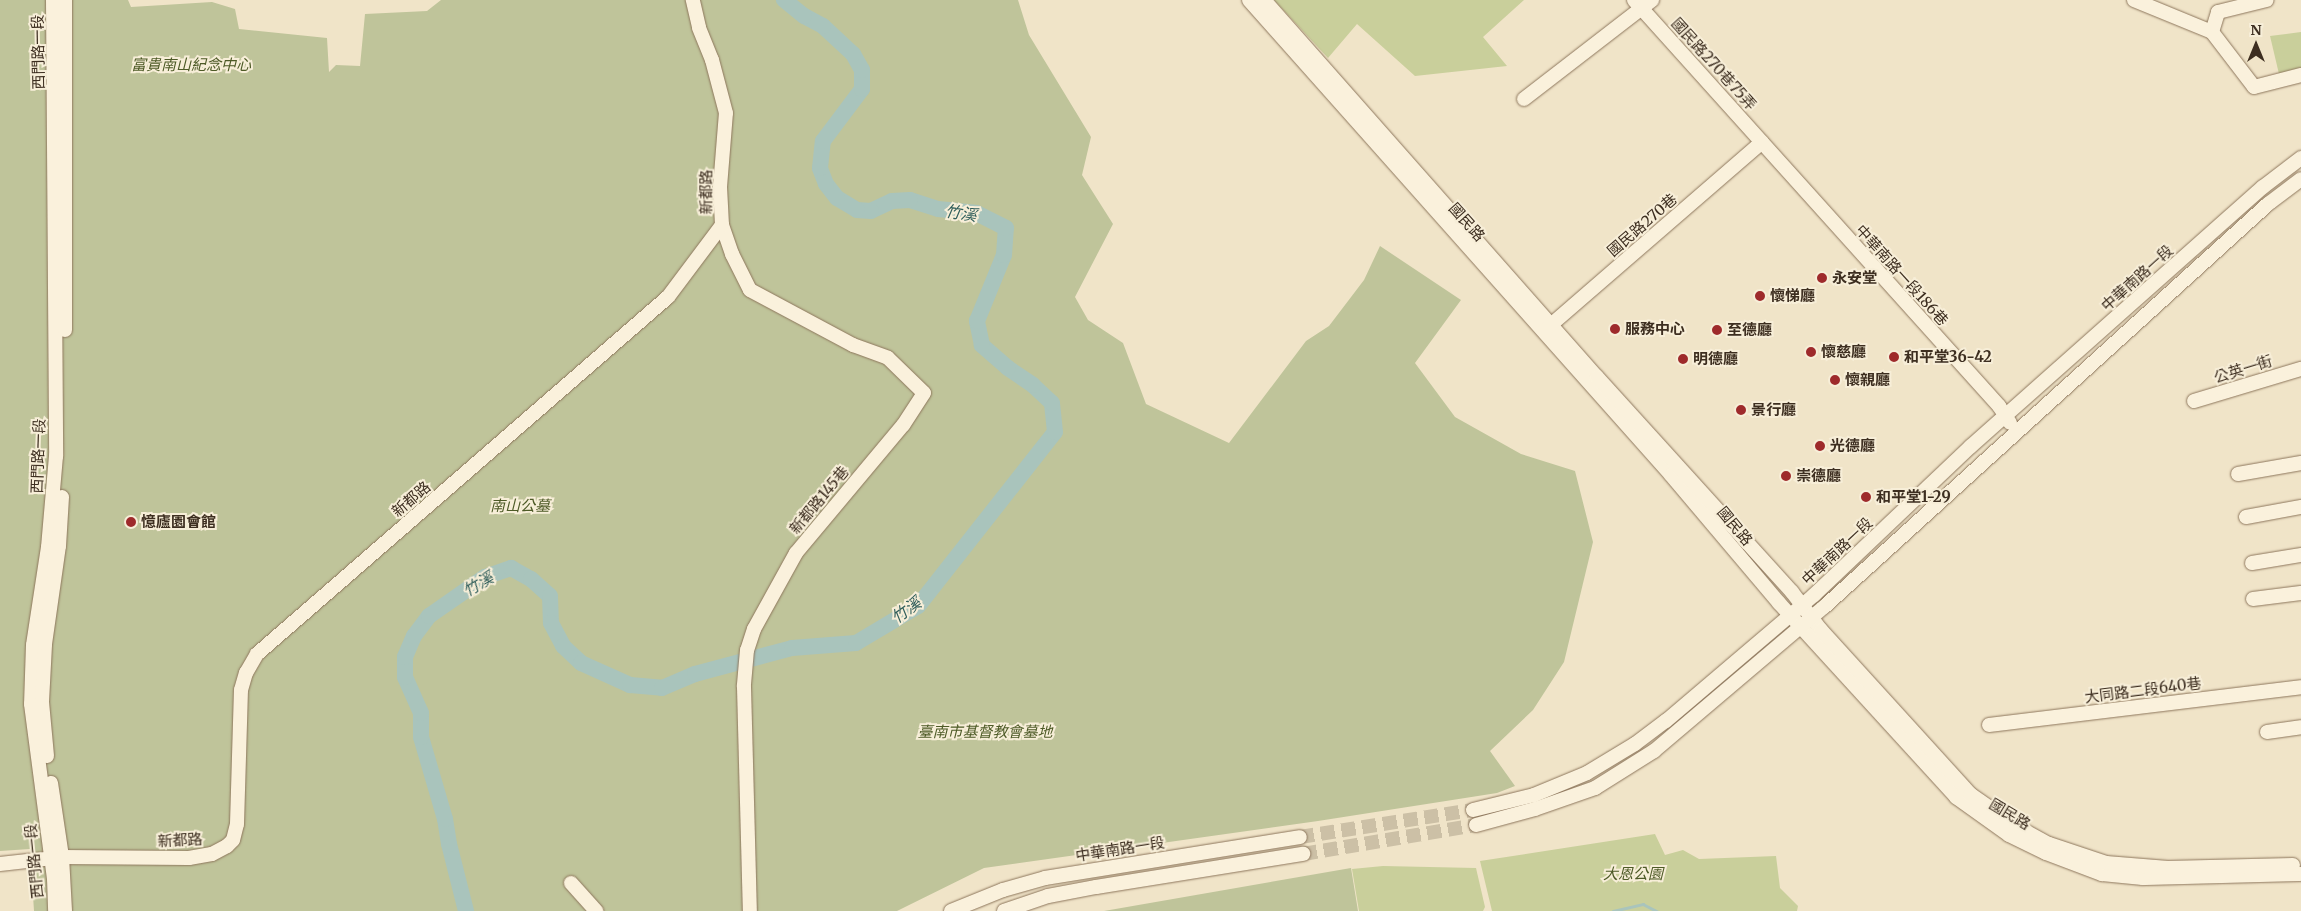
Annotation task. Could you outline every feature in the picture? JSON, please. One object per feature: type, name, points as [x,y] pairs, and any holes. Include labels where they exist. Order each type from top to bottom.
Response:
[{"type":"street","name":"西門路一段","points":[[53,0],[56,456],[48,547],[33,645],[31,704],[65,911]]},
{"type":"street","name":"西門路一段","points":[[55,911],[57,857],[42,702],[45,644],[59,546],[65,456],[65,0]]},
{"type":"street","name":"新都路","points":[[0,864],[57,857],[189,858],[212,854],[228,846],[233,840],[237,824],[241,690],[246,673],[257,654],[668,297],[722,225],[720,187],[726,113],[712,60],[699,27],[693,0]]},
{"type":"street","name":"國民路","points":[[1249,0],[1802,605],[1806,621],[1956,797],[2009,835],[2046,853],[2102,874],[2143,878],[2301,874]]},
{"type":"street","name":"國民路","points":[[1264,0],[1547,328],[1790,614],[1806,621],[1965,789],[2016,826],[2049,844],[2116,864],[2168,868],[2301,865]]},
{"type":"street","points":[[2134,0],[2212,32],[2254,87],[2301,75]]},
{"type":"street","points":[[2212,32],[2218,12],[2267,0]]},
{"type":"street","points":[[1524,99],[1642,3]]},
{"type":"street","name":"國民路270巷75弄","points":[[1642,3],[1762,142]]},
{"type":"street","name":"國民路270巷","points":[[1547,328],[1762,142]]},
{"type":"street","name":"中華南路一段186巷","points":[[1762,142],[2005,416],[2016,432]]},
{"type":"street","name":"中華南路一段","points":[[1472,810],[1534,795],[1587,773],[1635,744],[1666,721],[1802,605],[2005,416],[2262,187],[2301,158]]},
{"type":"street","points":[[1476,825],[1536,809],[1594,788],[1654,752],[1806,621],[2268,204],[2301,179]]},
{"type":"street","name":"新都路145巷","points":[[722,225],[732,254],[750,290],[853,346],[888,358],[924,393],[903,425],[796,553],[754,628],[747,650],[744,687],[750,911]]},
{"type":"street","name":"公英一街","points":[[2194,401],[2301,369]]},
{"type":"street","points":[[2238,474],[2301,463]]},
{"type":"street","points":[[2246,516],[2301,507]]},
{"type":"street","points":[[2252,564],[2301,555]]},
{"type":"street","points":[[2253,600],[2301,593]]},
{"type":"street","name":"大同路二段640巷","points":[[1989,725],[2301,687]]},
{"type":"street","points":[[2267,732],[2301,727]]},
{"type":"street","name":"中華南路一段","points":[[951,911],[1003,890],[1045,878],[1300,837]]},
{"type":"street","points":[[1004,911],[1048,896],[1303,854]]},
{"type":"street","points":[[571,883],[596,911]]},
{"type":"green space","name":"南山公墓","points":[[0,0],[128,0],[131,7],[212,2],[235,9],[239,29],[327,38],[329,72],[336,65],[360,66],[365,14],[427,11],[441,0],[1018,0],[1029,35],[1091,137],[1082,175],[1113,224],[1075,297],[1088,320],[1123,343],[1146,404],[1229,443],[1306,341],[1329,326],[1364,280],[1380,246],[1461,300],[1415,363],[1455,417],[1521,454],[1575,471],[1593,542],[1564,662],[1533,710],[1490,751],[1515,786],[1497,793],[1318,821],[984,868],[897,911],[34,911],[30,849],[0,851]]},
{"type":"green space","points":[[1274,0],[1524,0],[1483,37],[1507,66],[1415,76],[1357,24],[1328,58]]},
{"type":"green space","points":[[2301,32],[2301,69],[2279,74],[2270,36]]},
{"type":"green space","name":"大恩公園","points":[[1655,834],[1665,855],[1683,850],[1699,859],[1776,856],[1780,888],[1798,906],[1797,911],[1492,911],[1480,861]]},
{"type":"green space","points":[[1383,866],[1476,868],[1485,907],[1483,911],[1359,911],[1352,869]]},
{"type":"green space","points":[[1351,868],[1358,911],[1104,911]]},
{"type":"waterway","name":"竹溪","points":[[466,911],[449,844],[445,819],[421,737],[421,713],[405,677],[405,657],[414,636],[429,616],[485,577],[511,568],[531,579],[550,596],[551,623],[563,646],[581,663],[630,685],[662,688],[695,674],[792,648],[856,643],[918,606],[1055,432],[1052,403],[1033,385],[1008,368],[982,345],[977,321],[1004,255],[1006,228],[977,213],[938,209],[910,200],[892,201],[871,211],[857,210],[837,198],[826,184],[820,168],[823,141],[862,89],[862,70],[853,54],[823,26],[804,16],[784,0]]},
{"type":"waterway","points":[[1613,911],[1643,904],[1657,911]]},
{"type":"tunnel","points":[[1300,837],[1473,810]]},
{"type":"tunnel","points":[[1303,854],[1476,825]]},
{"type":"place","name":"永安堂","points":[[1822,278]]},
{"type":"place","name":"懷悌廳","points":[[1760,296]]},
{"type":"place","name":"服務中心","points":[[1615,329]]},
{"type":"place","name":"至德廳","points":[[1717,330]]},
{"type":"place","name":"懷慈廳","points":[[1811,352]]},
{"type":"place","name":"和平堂36-42","points":[[1894,357]]},
{"type":"place","name":"明德廳","points":[[1683,359]]},
{"type":"place","name":"懷親廳","points":[[1835,380]]},
{"type":"place","name":"景行廳","points":[[1741,410]]},
{"type":"place","name":"光德廳","points":[[1820,446]]},
{"type":"place","name":"崇德廳","points":[[1786,476]]},
{"type":"place","name":"和平堂1-29","points":[[1866,497]]},
{"type":"place","name":"憶廬園會館","points":[[131,522]]},
{"type":"park label","name":"富貴南山紀念中心","points":[[191,65]]},
{"type":"park label","name":"臺南市基督教會墓地","points":[[985,732]]}]
